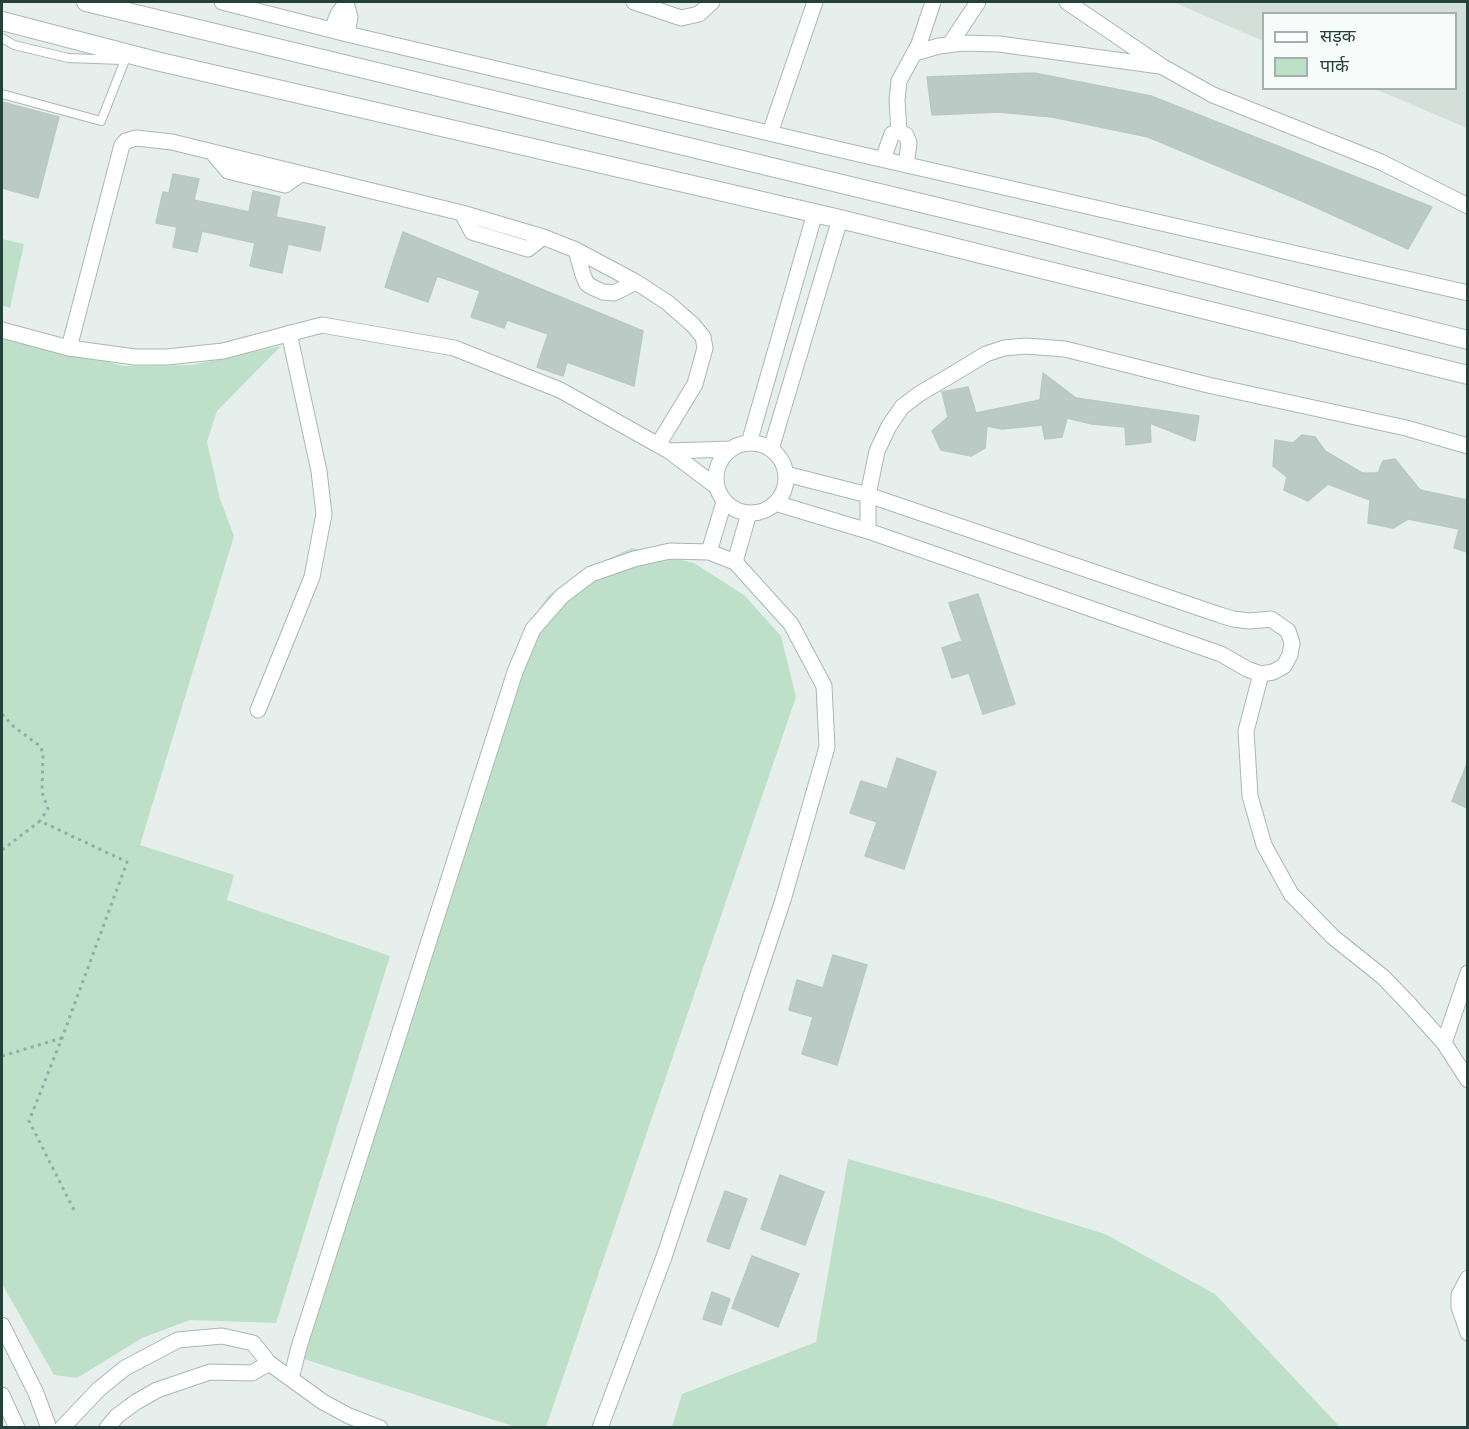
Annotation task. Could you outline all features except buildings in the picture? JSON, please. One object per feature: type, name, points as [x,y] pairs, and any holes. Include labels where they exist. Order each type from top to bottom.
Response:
[{"type":"street","points":[[87,2],[1033,230],[1467,340]]},
{"type":"street","points":[[222,2],[339,32],[906,165],[1467,292]]},
{"type":"street","points":[[339,32],[350,17],[347,2]]},
{"type":"street","points":[[634,2],[681,18],[699,14],[712,2]]},
{"type":"street","points":[[770,133],[815,2]]},
{"type":"street","points":[[899,132],[897,100],[899,81],[915,53],[933,2]]},
{"type":"street","points":[[950,44],[978,2]]},
{"type":"street","points":[[1067,2],[1162,67],[1213,94],[1381,162],[1467,206]]},
{"type":"street","points":[[2,21],[156,61],[840,219],[1467,375]]},
{"type":"street","points":[[915,53],[950,44],[999,44],[1162,67]]},
{"type":"street","points":[[883,159],[892,134],[899,132],[906,135],[909,143],[906,165]]},
{"type":"street","points":[[69,348],[122,145],[136,138],[154,139],[212,152],[228,171],[285,185],[301,174],[462,213],[472,232],[528,249],[543,237],[576,250],[636,282],[668,303],[693,325],[703,337],[705,348],[694,384],[664,448]]},
{"type":"street","points":[[749,443],[815,213]]},
{"type":"street","points":[[771,449],[840,219]]},
{"type":"street","points":[[576,250],[587,284],[594,288],[614,293],[636,282]]},
{"type":"street","points":[[785,317],[808,325]]},
{"type":"street","points":[[2,330],[69,348],[124,356],[167,357],[223,351],[322,325],[454,348],[560,390],[664,448],[717,487]]},
{"type":"street","points":[[258,710],[312,577],[324,514],[318,471],[289,333]]},
{"type":"street","points":[[868,531],[867,495],[877,451],[902,407],[919,394],[986,354],[1004,348],[1065,349],[1208,385],[1406,428],[1467,446]]},
{"type":"street","points":[[749,443],[760,444],[771,449],[783,464],[786,474],[782,495],[775,503],[768,509],[749,513],[740,512],[724,502],[715,477],[722,457],[730,449],[749,443]]},
{"type":"street","points":[[664,448],[730,449]]},
{"type":"street","points":[[775,503],[868,531],[1221,654],[1261,674],[1273,672],[1284,666],[1290,655],[1292,643],[1288,631],[1271,619],[1233,620],[867,495],[786,474]]},
{"type":"street","points":[[709,552],[724,502]]},
{"type":"street","points":[[735,562],[749,513]]},
{"type":"street","points":[[291,1379],[515,672],[533,629],[562,596],[591,574],[634,558],[670,551],[709,552],[735,562],[791,624],[824,686],[827,747],[783,900],[716,1102],[664,1257],[600,1428]]},
{"type":"street","points":[[1261,674],[1246,731],[1250,796],[1264,845],[1291,894],[1333,937],[1383,977],[1444,1043],[1467,1080]]},
{"type":"street","points":[[1444,1043],[1467,973]]},
{"type":"street","points":[[1467,1278],[1459,1295],[1459,1307],[1467,1333]]},
{"type":"street","points":[[2,1325],[36,1393],[49,1428]]},
{"type":"street","points":[[62,1428],[99,1389],[125,1368],[178,1340],[222,1336],[253,1343],[269,1363],[323,1402],[349,1416],[380,1428]]},
{"type":"street","points":[[107,1428],[117,1416],[157,1390],[210,1372],[252,1373],[269,1363]]},
{"type":"street","points":[[2,1395],[17,1428]]},
{"type":"lane","points":[[2,38],[14,45],[68,58],[156,61]]},
{"type":"lane","points":[[2,94],[101,122],[125,60]]},
{"type":"path","points":[[2,714],[14,727],[40,746],[43,753],[42,792],[48,809],[40,821],[2,850]]},
{"type":"path","points":[[40,821],[127,862],[29,1121],[76,1214]]},
{"type":"path","points":[[2,1056],[62,1038]]},
{"type":"shaded area","points":[[1173,2],[1467,2],[1467,128],[1377,90],[1457,90],[1457,12],[1262,12],[1262,41]]},
{"type":"green space","points":[[2,239],[24,244],[10,308],[2,305]]},
{"type":"green space","points":[[2,334],[123,366],[192,365],[281,346],[217,411],[207,442],[220,499],[234,536],[140,845],[234,875],[227,900],[390,956],[276,1323],[190,1320],[142,1338],[77,1378],[54,1375],[2,1284]]},
{"type":"green space","points":[[632,548],[694,563],[744,595],[781,636],[796,697],[546,1427],[516,1427],[304,1359],[527,627],[548,596],[584,570]]},
{"type":"green space","points":[[848,1159],[989,1198],[1105,1234],[1215,1294],[1340,1427],[672,1427],[682,1394],[816,1342]]}]
